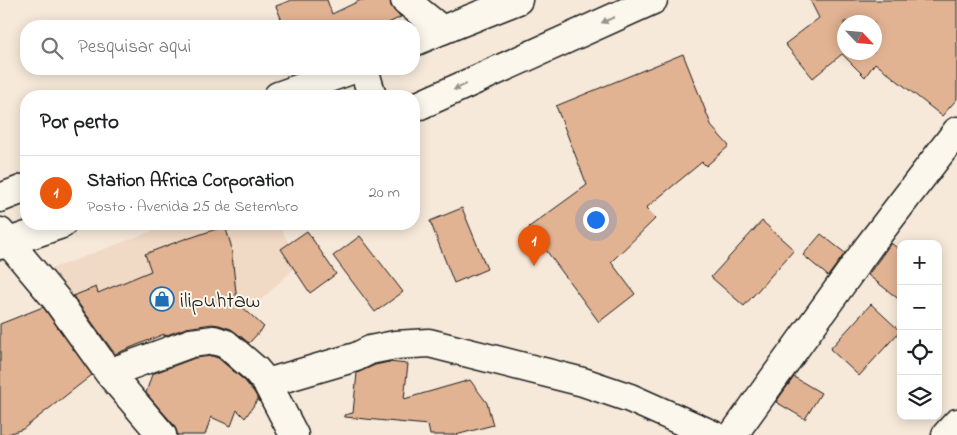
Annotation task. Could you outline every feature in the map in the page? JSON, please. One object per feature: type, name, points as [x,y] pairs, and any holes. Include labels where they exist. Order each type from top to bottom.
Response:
[{"type":"main road","points":[[405,0],[442,30]]},
{"type":"main road","points":[[420,39],[518,0]]},
{"type":"main road","points":[[420,104],[652,0]]},
{"type":"main road","points":[[295,90],[337,75]]},
{"type":"main road","points":[[366,75],[370,90]]},
{"type":"main road","points":[[733,435],[869,246],[957,131]]},
{"type":"main road","points":[[0,198],[20,190]]},
{"type":"main road","points":[[40,230],[3,240],[56,299],[109,373],[162,435]]},
{"type":"main road","points":[[109,373],[190,343],[214,340],[226,344],[256,370],[266,383],[294,435]]},
{"type":"main road","points":[[266,383],[356,357],[370,350],[395,345],[429,343],[583,382],[630,398],[713,435]]},
{"type":"main road","points":[[946,435],[957,422]]},
{"type":"shaded area","name":"ilipuhtaw","points":[[155,230],[281,230],[300,263],[229,330],[205,326],[110,367],[43,272]]},
{"type":"building","points":[[292,0],[327,0],[332,14],[361,0],[390,0],[391,6],[401,17],[395,20],[282,20],[276,6]]},
{"type":"building","points":[[810,0],[957,0],[957,99],[942,116],[875,63],[865,77],[848,60],[882,60],[882,15],[837,15],[837,58],[813,78],[785,44],[819,18]]},
{"type":"building","points":[[683,54],[712,127],[729,146],[706,166],[702,162],[646,208],[656,218],[611,262],[635,294],[599,322],[529,227],[587,185],[556,106]]},
{"type":"building","points":[[462,208],[487,269],[454,283],[430,221]]},
{"type":"building","points":[[762,221],[794,250],[744,306],[711,277]]},
{"type":"building","points":[[213,230],[226,230],[231,245],[237,302],[264,327],[249,343],[231,329],[212,324],[186,328],[164,336],[164,334],[115,354],[73,296],[96,287],[98,293],[151,271],[145,254]]},
{"type":"building","points":[[307,231],[336,274],[310,293],[281,249]]},
{"type":"building","points":[[821,234],[845,253],[828,276],[803,255]]},
{"type":"building","points":[[360,236],[403,292],[375,312],[333,256]]},
{"type":"building","points":[[891,243],[897,248],[897,298],[868,275]]},
{"type":"building","points":[[871,304],[897,328],[897,334],[859,376],[830,349]]},
{"type":"building","points":[[43,307],[92,375],[23,429],[0,435],[0,324]]},
{"type":"building","points":[[212,356],[218,358],[245,381],[258,399],[245,418],[237,410],[231,426],[211,417],[205,435],[177,435],[174,425],[146,393],[152,374],[195,358]]},
{"type":"building","points":[[389,362],[408,364],[404,399],[470,380],[487,403],[493,425],[456,435],[430,435],[428,425],[345,417],[344,415],[353,413],[357,373],[375,365]]},
{"type":"building","points":[[794,377],[821,393],[805,419],[776,402]]},
{"type":"place","name":"Station Africa Corporation","points":[[534,266]]},
{"type":"place","name":"ilipuhtaw","points":[[162,299]]}]
